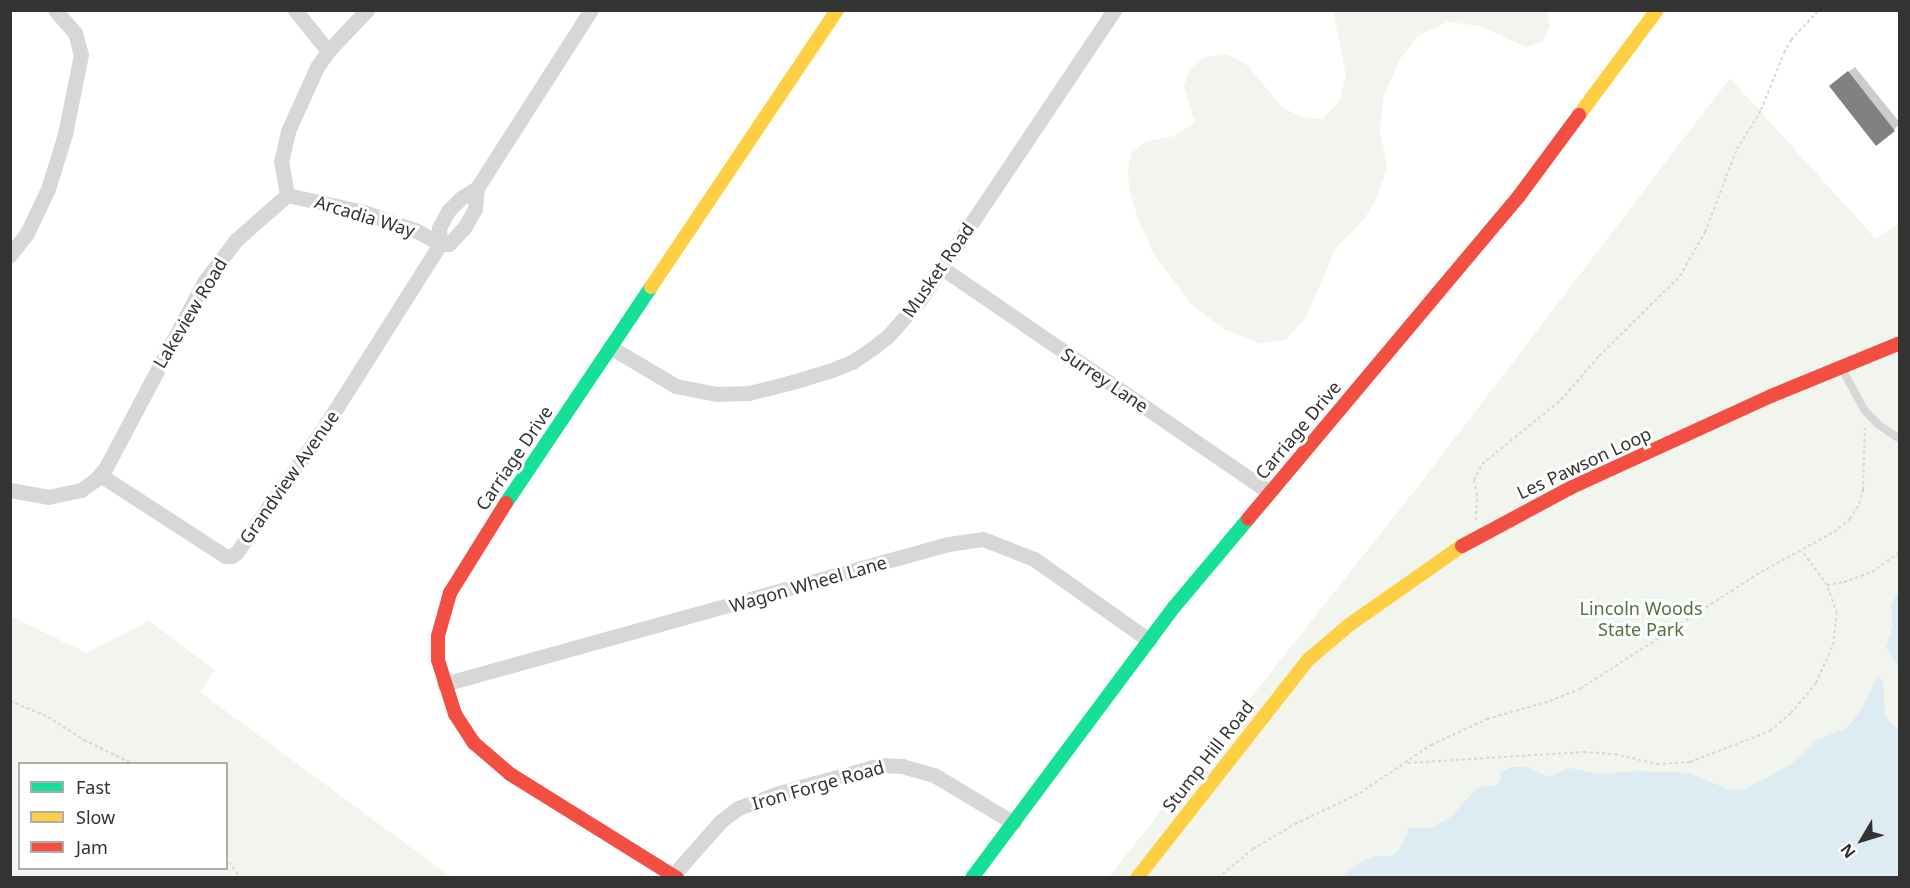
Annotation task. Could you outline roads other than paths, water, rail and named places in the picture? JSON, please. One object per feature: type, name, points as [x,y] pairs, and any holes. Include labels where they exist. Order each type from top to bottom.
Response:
[{"type":"street","points":[[10,255],[27,233],[48,189],[65,134],[81,55],[75,33],[55,10]]},
{"type":"street","points":[[295,10],[328,51]]},
{"type":"street","points":[[288,195],[281,173],[284,145],[297,110],[328,51],[367,10]]},
{"type":"street","name":"Grandview Avenue","points":[[100,475],[225,556],[232,556],[275,501],[319,435],[440,244],[439,228],[448,211],[461,198],[477,188],[591,10]]},
{"type":"street","name":"Carriage Drive","points":[[675,876],[510,774],[488,757],[465,731],[455,714],[438,660],[438,636],[450,593],[485,533],[837,10]]},
{"type":"street","name":"Musket Road","points":[[610,347],[684,389],[717,394],[749,393],[822,374],[852,362],[888,336],[920,300],[1114,10]]},
{"type":"street","name":"Carriage Drive","points":[[972,878],[1149,640],[1269,492],[1519,196],[1657,10]]},
{"type":"street","name":"Grandview Avenue","points":[[440,244],[449,244],[464,228],[475,209],[477,188]]},
{"type":"street","name":"Arcadia Way","points":[[288,195],[364,212],[417,231],[440,244]]},
{"type":"street","name":"Lakeview Road","points":[[100,475],[204,282],[243,233],[288,195]]},
{"type":"street","name":"Surrey Lane","points":[[942,268],[1269,492]]},
{"type":"street","name":"Les Pawson Loop","points":[[1310,659],[1393,592],[1472,540],[1581,483],[1771,396],[1842,369],[1899,343]]},
{"type":"street","points":[[10,490],[35,497],[48,497],[81,490],[100,475]]},
{"type":"street","name":"Wagon Wheel Lane","points":[[444,684],[948,544],[983,539],[1034,559],[1149,640]]},
{"type":"street","name":"Stump Hill Road","points":[[1137,878],[1310,659]]},
{"type":"street","name":"Iron Forge Road","points":[[675,876],[721,821],[738,808],[778,793],[881,765],[902,766],[934,775],[1014,823]]},
{"type":"lane","points":[[1842,369],[1866,411],[1879,425],[1899,439]]},
{"type":"park label","name":"Lincoln Woods State Park","points":[[1641,619]]}]
